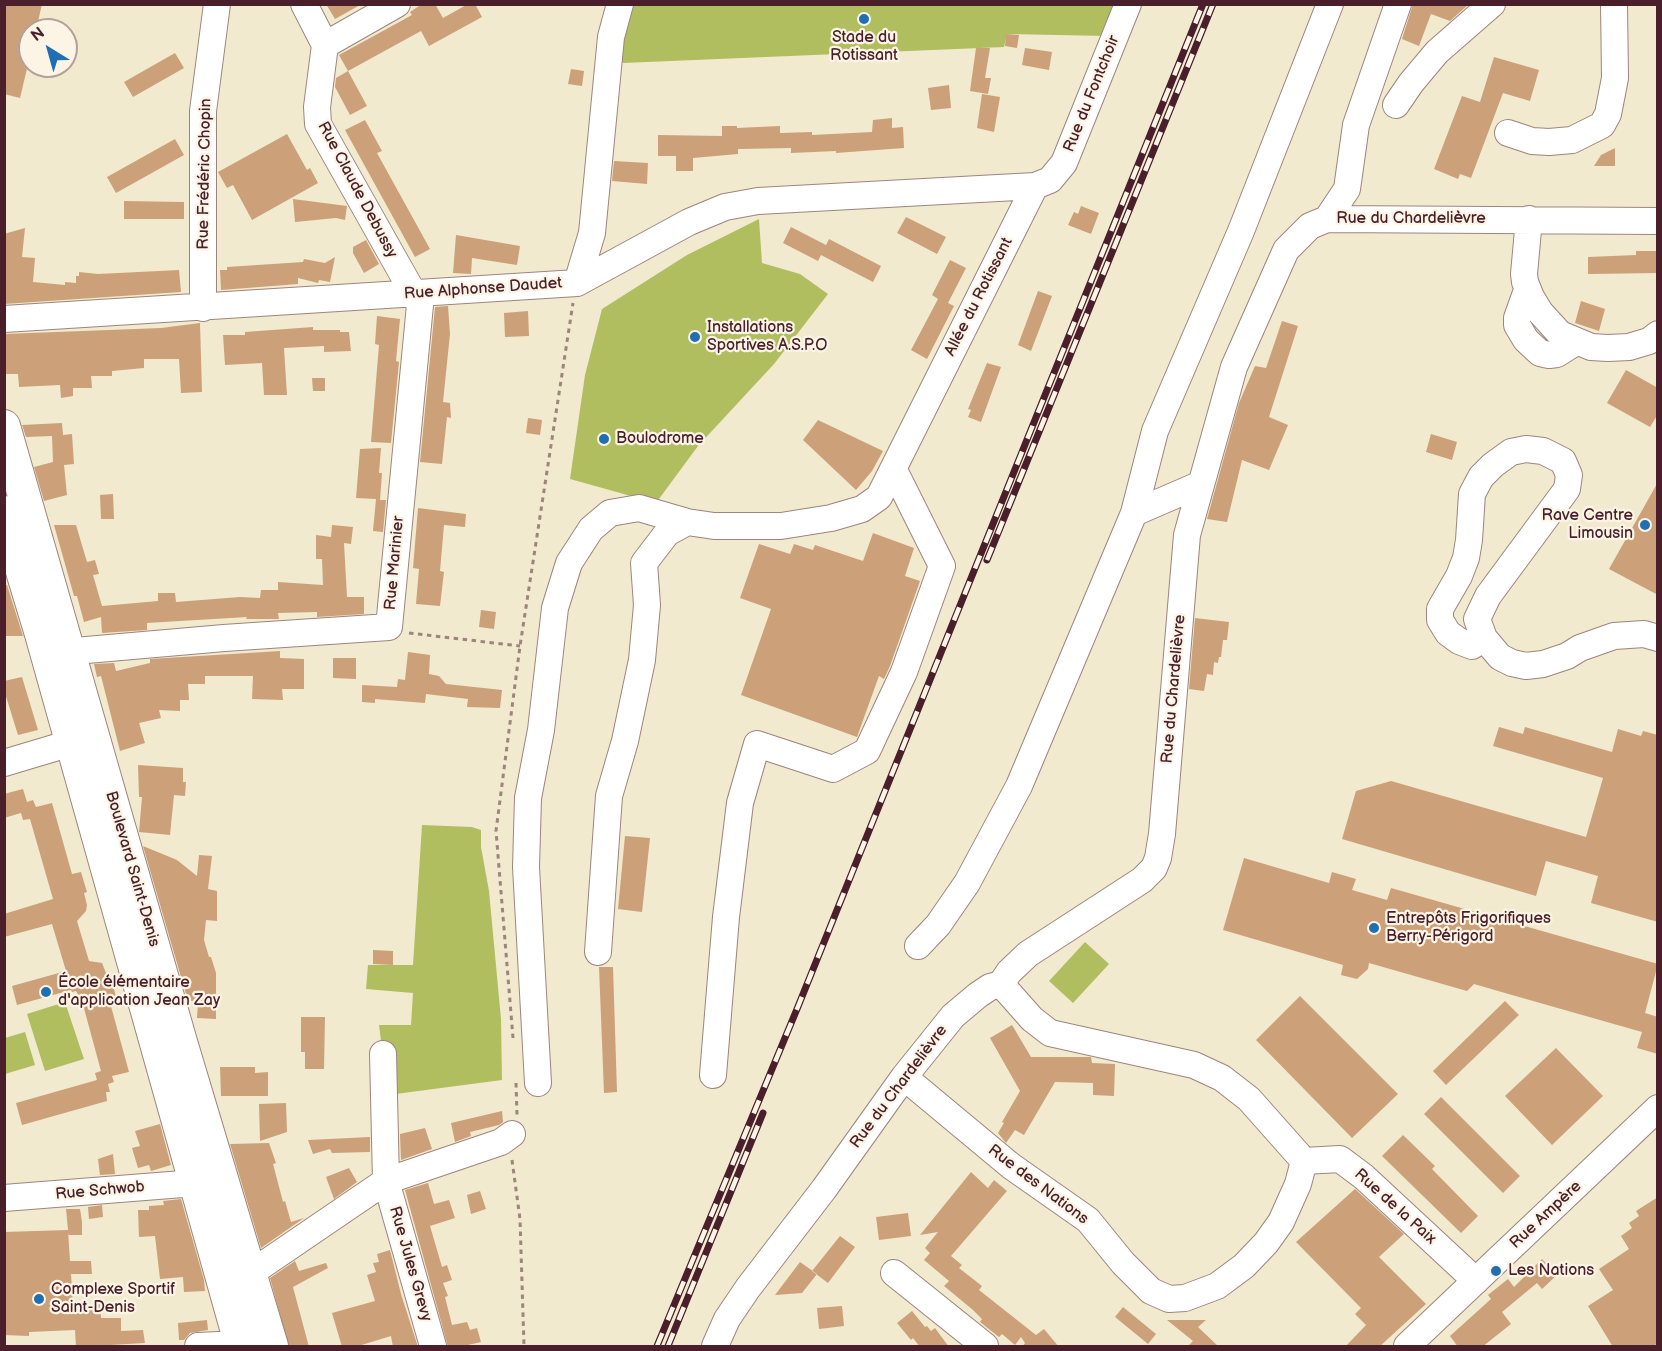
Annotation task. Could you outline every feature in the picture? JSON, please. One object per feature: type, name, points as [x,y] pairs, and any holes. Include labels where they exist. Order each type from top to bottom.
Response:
[{"type":"main road","name":"Boulevard Saint-Denis","points":[[4,426],[83,740],[255,1343]]},
{"type":"main road","name":"Boulevard Saint-Denis","points":[[4,512],[83,740]]},
{"type":"main road","name":"Boulevard Saint-Denis","points":[[209,1180],[251,1273],[255,1343]]},
{"type":"street","name":"Rue Frédéric Chopin","points":[[203,308],[205,232],[203,111],[217,4]]},
{"type":"street","points":[[304,4],[325,45],[397,4]]},
{"type":"street","points":[[577,283],[592,233],[611,37],[620,4]]},
{"type":"street","name":"Rue du Fontchoir","points":[[1043,183],[1064,163],[1128,4]]},
{"type":"street","points":[[918,946],[938,925],[967,883],[1019,786],[1134,513],[1155,431],[1241,231],[1330,4]]},
{"type":"street","points":[[1327,219],[1347,189],[1356,125],[1398,4]]},
{"type":"street","points":[[1396,105],[1437,52],[1492,4]]},
{"type":"street","points":[[1508,133],[1532,141],[1572,140],[1602,124],[1608,114],[1615,78],[1614,4]]},
{"type":"street","name":"Rue Claude Debussy","points":[[325,45],[317,107],[318,124],[415,294]]},
{"type":"street","name":"Rue Alphonse Daudet","points":[[4,319],[577,283],[689,222],[725,207],[758,201],[1043,183]]},
{"type":"street","name":"Allée du Rotissant","points":[[538,1083],[526,867],[528,798],[541,730],[555,608],[569,563],[591,529],[610,513],[639,507],[687,522],[714,525],[781,526],[831,518],[862,509],[879,497],[894,471],[923,408],[1043,183]]},
{"type":"street","name":"Rue du Chardelièvre","points":[[715,1347],[735,1306],[904,1077],[966,1003],[990,987],[1001,984],[1009,972],[1028,954],[1142,880],[1154,868],[1162,834],[1187,535],[1234,367],[1286,250],[1310,226],[1327,219],[1658,221]]},
{"type":"street","points":[[1530,219],[1524,274],[1527,290],[1548,324],[1560,334],[1591,346],[1608,348],[1651,346]]},
{"type":"street","name":"Rue Marinier","points":[[75,651],[389,627],[420,305],[415,294]]},
{"type":"street","points":[[1484,638],[1472,646],[1459,641],[1448,633],[1440,620],[1440,609],[1459,576],[1466,558],[1472,494],[1481,477],[1492,465],[1511,452],[1526,449],[1543,451],[1563,461],[1569,475],[1567,489],[1488,596],[1477,619],[1484,638],[1500,657],[1526,666],[1543,664],[1567,656],[1580,648],[1614,636],[1644,634],[1658,638]]},
{"type":"street","points":[[712,1075],[726,917],[740,803],[756,744],[833,769],[867,751],[904,672],[942,566],[894,471]]},
{"type":"street","points":[[1134,513],[1201,484]]},
{"type":"street","points":[[598,952],[609,796],[625,741],[642,660],[647,605],[644,563],[667,533],[687,522]]},
{"type":"street","points":[[6,760],[83,740]]},
{"type":"street","points":[[1001,984],[1032,1019],[1050,1033],[1194,1065],[1222,1078],[1249,1099],[1304,1161]]},
{"type":"street","name":"Rue Jules Grevy","points":[[383,1054],[386,1182],[433,1347]]},
{"type":"street","name":"Rue des Nations","points":[[904,1077],[1011,1166],[1088,1220],[1123,1263],[1151,1291],[1169,1299],[1185,1298],[1217,1286],[1244,1266],[1266,1244],[1285,1213],[1298,1184],[1304,1161]]},
{"type":"street","name":"Rue Ampère","points":[[1407,1347],[1658,1108]]},
{"type":"street","points":[[251,1273],[386,1182],[501,1142],[512,1134]]},
{"type":"street","name":"Rue de la Paix","points":[[1304,1161],[1340,1159],[1364,1177],[1476,1281]]},
{"type":"street","name":"Rue Schwob","points":[[4,1198],[209,1180]]},
{"type":"street","points":[[894,1273],[986,1347]]},
{"type":"street","points":[[198,1347],[255,1343]]},
{"type":"path","points":[[389,627],[412,634],[520,646]]},
{"type":"green space","name":"Stade du Rotissant","points":[[623,5],[1123,5],[1107,36],[1007,34],[1004,47],[623,63],[616,53]]},
{"type":"green space","name":"Installations Sportives A.S.P.O","points":[[759,219],[762,263],[800,274],[828,294],[774,364],[698,446],[656,503],[570,479],[585,375],[602,309],[687,255]]},
{"type":"green space","points":[[422,825],[472,827],[481,830],[501,1019],[502,1080],[388,1095],[379,1025],[411,1025],[413,993],[366,989],[368,965],[413,965]]},
{"type":"green space","points":[[1085,942],[1109,964],[1073,1003],[1049,981]]},
{"type":"green space","points":[[65,1002],[84,1059],[45,1071],[27,1014]]},
{"type":"green space","points":[[25,1032],[35,1065],[5,1074],[5,1038]]},
{"type":"building","points":[[4,4],[42,4],[39,18],[18,18],[18,78],[25,78],[20,98],[4,94]]},
{"type":"building","points":[[326,4],[362,4],[335,19]]},
{"type":"building","points":[[422,4],[435,4],[443,18],[468,4],[475,4],[482,17],[429,46],[421,31],[348,71],[339,55],[412,15],[410,12]]},
{"type":"building","points":[[1413,4],[1469,4],[1450,21],[1431,14],[1419,46],[1402,39]]},
{"type":"building","points":[[1006,34],[1019,35],[1017,48],[1005,46]]},
{"type":"building","points":[[976,48],[990,48],[985,78],[991,78],[988,94],[970,91]]},
{"type":"building","points":[[1025,48],[1052,52],[1049,70],[1022,65]]},
{"type":"building","points":[[175,53],[184,68],[133,97],[124,82]]},
{"type":"building","points":[[1494,57],[1539,70],[1530,101],[1503,93],[1471,178],[1460,174],[1458,179],[1434,169],[1462,96],[1480,102]]},
{"type":"building","points":[[571,69],[584,71],[582,86],[568,84]]},
{"type":"building","points":[[348,71],[367,106],[350,115],[335,87],[336,78]]},
{"type":"building","points":[[949,85],[951,108],[931,110],[928,88]]},
{"type":"building","points":[[982,94],[1000,97],[994,132],[977,128]]},
{"type":"building","points":[[892,118],[892,128],[903,127],[904,148],[836,153],[836,151],[791,153],[791,148],[738,149],[738,154],[693,158],[693,171],[676,171],[676,156],[658,156],[658,135],[722,136],[722,126],[737,126],[737,128],[780,126],[780,133],[812,132],[812,135],[872,132],[873,120]]},
{"type":"building","points":[[365,120],[382,151],[377,153],[430,249],[415,257],[345,130]]},
{"type":"building","points":[[287,134],[307,170],[310,168],[318,183],[252,220],[233,185],[227,188],[218,172]]},
{"type":"building","points":[[175,139],[184,155],[116,193],[107,177]]},
{"type":"building","points":[[1615,148],[1615,166],[1594,166],[1601,155]]},
{"type":"building","points":[[614,161],[648,163],[647,184],[612,181]]},
{"type":"building","points":[[293,199],[347,206],[345,220],[336,218],[295,222]]},
{"type":"building","points":[[124,201],[184,202],[184,219],[124,219]]},
{"type":"building","points":[[1081,206],[1099,213],[1091,234],[1068,225],[1074,212],[1078,214]]},
{"type":"building","points":[[906,217],[946,237],[937,254],[897,233]]},
{"type":"building","points":[[791,227],[826,245],[829,239],[881,266],[873,282],[821,255],[818,261],[783,243]]},
{"type":"building","points":[[25,228],[22,257],[35,258],[33,282],[65,285],[65,282],[76,283],[76,276],[79,276],[79,272],[98,274],[179,270],[181,292],[4,304],[4,234]]},
{"type":"building","points":[[456,235],[520,246],[517,265],[472,258],[471,274],[453,273]]},
{"type":"building","points":[[366,240],[379,264],[364,273],[353,253],[353,247]]},
{"type":"building","points":[[1636,251],[1658,251],[1658,273],[1588,274],[1588,257],[1636,255]]},
{"type":"building","points":[[335,257],[330,282],[319,280],[318,283],[298,278],[298,284],[221,290],[220,270],[227,270],[227,267],[303,262],[304,259],[325,263]]},
{"type":"building","points":[[950,260],[966,268],[948,303],[954,306],[927,359],[911,350],[938,299],[932,295]]},
{"type":"building","points":[[1038,291],[1052,296],[1031,351],[1018,345]]},
{"type":"building","points":[[1581,301],[1605,309],[1599,331],[1575,323]]},
{"type":"building","points":[[448,306],[450,334],[443,402],[450,403],[451,418],[447,417],[442,464],[420,462],[435,307]]},
{"type":"building","points":[[528,311],[529,336],[505,337],[504,313]]},
{"type":"building","points":[[377,316],[400,319],[396,361],[399,362],[391,443],[371,442],[379,345],[375,344]]},
{"type":"building","points":[[1282,321],[1298,326],[1269,417],[1288,425],[1269,470],[1242,460],[1227,522],[1207,519],[1239,403],[1255,366],[1266,368]]},
{"type":"building","points":[[200,323],[202,392],[181,393],[179,359],[144,359],[144,368],[112,371],[112,376],[91,376],[92,388],[73,388],[73,396],[61,398],[60,385],[19,387],[18,374],[4,374],[4,334],[161,328]]},
{"type":"building","points":[[313,327],[313,330],[349,332],[351,351],[324,352],[324,346],[284,348],[287,395],[264,395],[262,363],[225,365],[223,335],[245,335],[245,332]]},
{"type":"building","points":[[987,363],[1001,367],[981,422],[968,417],[971,410],[968,409]]},
{"type":"building","points":[[1626,370],[1658,388],[1658,414],[1650,427],[1607,403]]},
{"type":"building","points":[[312,378],[325,378],[325,391],[313,391]]},
{"type":"building","points":[[528,418],[542,420],[540,435],[526,433]]},
{"type":"building","points":[[818,420],[883,451],[872,471],[856,490],[803,440]]},
{"type":"building","points":[[62,423],[63,435],[72,434],[74,464],[64,465],[67,495],[44,501],[34,467],[53,462],[52,436],[26,437],[22,425]]},
{"type":"building","points":[[1431,434],[1457,442],[1452,460],[1426,452]]},
{"type":"building","points":[[381,448],[380,500],[386,500],[383,532],[373,531],[376,499],[356,498],[360,449]]},
{"type":"building","name":"Rave Centre Limousin","points":[[1658,482],[1658,595],[1609,569]]},
{"type":"building","points":[[113,494],[114,519],[101,519],[100,495]]},
{"type":"building","points":[[418,508],[466,514],[465,527],[444,525],[440,571],[444,572],[440,606],[416,604],[419,569],[413,568]]},
{"type":"building","points":[[54,525],[76,525],[87,562],[95,560],[99,574],[93,575],[102,606],[158,601],[158,593],[175,593],[176,602],[240,597],[260,598],[261,590],[278,590],[278,582],[323,585],[322,559],[316,559],[316,535],[331,537],[332,525],[353,527],[351,544],[344,543],[347,597],[364,597],[364,614],[317,617],[317,612],[278,613],[279,619],[246,619],[247,617],[147,623],[147,630],[102,633],[101,617],[84,622],[77,596],[74,596]]},
{"type":"building","points":[[873,533],[914,548],[905,576],[920,581],[890,666],[884,679],[879,676],[857,737],[741,695],[771,609],[740,598],[759,544],[790,554],[794,544],[813,550],[815,545],[863,561]]},
{"type":"building","points":[[4,585],[7,585],[23,636],[4,636]]},
{"type":"building","points":[[481,610],[496,612],[494,629],[479,627]]},
{"type":"building","points":[[1195,618],[1229,622],[1227,640],[1223,640],[1221,657],[1218,663],[1214,662],[1213,675],[1207,674],[1204,691],[1189,689]]},
{"type":"building","points":[[280,651],[280,658],[304,659],[304,689],[282,689],[283,700],[252,699],[253,676],[205,676],[205,684],[188,684],[189,700],[180,700],[180,711],[159,710],[161,718],[139,723],[145,743],[120,751],[101,676],[97,677],[94,664],[114,663],[116,671],[150,663],[150,659]]},
{"type":"building","points":[[408,652],[430,655],[429,674],[439,676],[446,684],[502,690],[500,708],[467,707],[468,699],[426,694],[425,703],[375,699],[375,703],[362,702],[362,685],[397,687],[398,679],[405,680]]},
{"type":"building","points":[[333,658],[356,658],[356,679],[333,678]]},
{"type":"building","points":[[22,677],[38,730],[18,735],[4,690],[4,681]]},
{"type":"building","points":[[1499,727],[1523,734],[1525,727],[1612,752],[1618,729],[1641,736],[1643,731],[1658,735],[1658,922],[1591,903],[1598,876],[1546,861],[1536,896],[1342,839],[1356,791],[1391,781],[1586,837],[1603,778],[1493,746]]},
{"type":"building","points":[[138,765],[183,768],[183,782],[186,782],[185,796],[174,795],[170,835],[139,832],[142,797],[139,797]]},
{"type":"building","points":[[23,789],[27,802],[33,800],[36,807],[52,803],[72,874],[81,872],[87,892],[84,893],[87,905],[86,911],[77,921],[89,961],[102,963],[108,978],[111,977],[116,997],[109,999],[129,1072],[112,1076],[114,1082],[108,1084],[110,1092],[106,1092],[107,1101],[22,1125],[16,1103],[97,1080],[95,1073],[101,1071],[82,1001],[76,991],[71,990],[17,1005],[12,986],[66,971],[52,924],[4,937],[4,914],[53,899],[30,819],[23,820],[21,813],[4,818],[4,794]]},
{"type":"building","points":[[625,836],[650,838],[642,912],[618,909]]},
{"type":"building","points":[[143,846],[177,860],[197,876],[199,855],[212,856],[208,889],[217,891],[217,921],[206,920],[204,940],[216,973],[216,1019],[197,1018],[198,1001],[188,1001]]},
{"type":"building","name":"Entrepôts Frigorifiques Berry-Périgord","points":[[1244,858],[1329,883],[1332,872],[1356,879],[1352,890],[1387,900],[1391,888],[1658,964],[1645,1013],[1658,1017],[1658,1054],[1637,1048],[1642,1032],[1474,984],[1467,991],[1369,963],[1368,969],[1357,979],[1341,975],[1343,965],[1223,930]]},
{"type":"building","points":[[373,950],[393,951],[393,965],[373,964]]},
{"type":"building","points":[[599,967],[613,967],[617,1092],[604,1093]]},
{"type":"building","points":[[1300,996],[1398,1094],[1352,1138],[1256,1040]]},
{"type":"building","points":[[1505,1001],[1519,1015],[1446,1085],[1433,1071]]},
{"type":"building","points":[[301,1017],[325,1017],[324,1069],[305,1069],[305,1052],[301,1052]]},
{"type":"building","points":[[1012,1025],[1031,1057],[1091,1057],[1092,1063],[1115,1064],[1114,1096],[1093,1095],[1093,1083],[1055,1082],[1024,1135],[1015,1130],[1006,1143],[998,1133],[1020,1091],[990,1038]]},
{"type":"building","points":[[1556,1048],[1603,1096],[1552,1145],[1505,1096]]},
{"type":"building","points":[[220,1067],[255,1067],[255,1073],[268,1072],[268,1096],[221,1096]]},
{"type":"building","points":[[1441,1097],[1520,1176],[1503,1193],[1424,1114]]},
{"type":"building","points":[[286,1103],[287,1132],[260,1141],[259,1104]]},
{"type":"building","points":[[502,1111],[503,1122],[499,1125],[470,1132],[471,1136],[455,1142],[451,1123]]},
{"type":"building","points":[[160,1124],[171,1165],[151,1171],[149,1165],[138,1168],[132,1148],[140,1146],[135,1131]]},
{"type":"building","points":[[425,1128],[432,1149],[401,1160],[400,1134]]},
{"type":"building","points":[[1403,1135],[1435,1166],[1432,1169],[1478,1216],[1461,1233],[1382,1156]]},
{"type":"building","points":[[370,1137],[370,1152],[332,1153],[330,1149],[313,1154],[308,1140]]},
{"type":"building","points":[[269,1143],[276,1163],[273,1164],[283,1202],[285,1201],[291,1222],[304,1218],[261,1248],[230,1144]]},
{"type":"building","points":[[113,1154],[115,1174],[100,1175],[98,1159]]},
{"type":"building","points":[[349,1168],[357,1182],[334,1199],[326,1177]]},
{"type":"building","points":[[971,1172],[988,1188],[994,1180],[1007,1191],[951,1256],[962,1265],[959,1268],[982,1286],[979,1290],[1036,1335],[1044,1329],[1059,1347],[1022,1347],[1025,1343],[1021,1337],[1015,1345],[1002,1334],[999,1337],[980,1322],[982,1319],[973,1310],[944,1286],[949,1281],[924,1260],[930,1253],[925,1248],[938,1232],[920,1235]]},
{"type":"building","points":[[428,1183],[434,1204],[449,1200],[455,1218],[430,1226],[442,1267],[447,1265],[452,1280],[443,1283],[448,1296],[445,1297],[452,1325],[467,1322],[470,1330],[477,1328],[481,1342],[448,1347],[405,1190]]},
{"type":"building","points":[[1355,1189],[1404,1234],[1379,1257],[1426,1304],[1379,1347],[1345,1347],[1366,1325],[1355,1314],[1361,1308],[1296,1242]]},
{"type":"building","points":[[480,1191],[486,1209],[471,1214],[467,1195]]},
{"type":"building","points":[[1658,1197],[1658,1343],[1652,1347],[1613,1347],[1588,1306],[1613,1290],[1599,1269],[1629,1249],[1621,1236],[1632,1228],[1629,1223],[1639,1216],[1636,1211]]},
{"type":"building","points":[[181,1199],[204,1280],[205,1291],[184,1292],[183,1277],[160,1279],[155,1236],[139,1237],[138,1210],[149,1210],[149,1206],[164,1205],[163,1201]]},
{"type":"building","points":[[102,1205],[103,1217],[89,1219],[88,1207]]},
{"type":"building","name":"Complexe Sportif Saint-Denis","points":[[66,1209],[80,1209],[82,1222],[82,1235],[68,1235],[70,1261],[91,1261],[92,1274],[71,1274],[73,1306],[100,1304],[101,1318],[121,1318],[121,1331],[143,1330],[145,1343],[76,1347],[75,1330],[29,1332],[29,1336],[4,1335],[4,1232],[68,1230]]},
{"type":"building","points":[[908,1213],[911,1236],[879,1240],[876,1217]]},
{"type":"building","points":[[840,1236],[855,1247],[828,1283],[812,1271]]},
{"type":"building","points":[[390,1250],[418,1347],[393,1347],[391,1336],[355,1347],[342,1347],[332,1313],[375,1301],[367,1275],[376,1272],[373,1263],[379,1262],[377,1254]]},
{"type":"building","points":[[1542,1259],[1557,1275],[1542,1289],[1537,1283],[1502,1312],[1511,1324],[1482,1347],[1458,1347],[1450,1336],[1491,1299],[1488,1295],[1508,1279],[1514,1287]]},
{"type":"building","points":[[295,1261],[299,1271],[326,1263],[328,1268],[293,1287],[309,1347],[289,1347],[270,1278]]},
{"type":"building","points":[[800,1262],[817,1274],[802,1293],[775,1295]]},
{"type":"building","points":[[842,1306],[844,1326],[819,1329],[817,1308]]},
{"type":"building","points":[[1123,1307],[1156,1334],[1148,1344],[1115,1317]]},
{"type":"building","points":[[912,1311],[925,1327],[927,1326],[931,1331],[935,1328],[949,1347],[920,1347],[913,1338],[911,1340],[897,1323]]},
{"type":"building","points":[[207,1320],[208,1330],[190,1333],[184,1340],[179,1340],[178,1323]]},
{"type":"building","points":[[1167,1320],[1206,1320],[1198,1327],[1219,1347],[1187,1347],[1193,1341]]},
{"type":"railway","points":[[657,1346],[797,1009],[1203,4]]},
{"type":"railway","points":[[987,560],[1213,4]]},
{"type":"railway","points":[[668,1346],[763,1113]]},
{"type":"place","name":"Stade du Rotissant","points":[[864,19]]},
{"type":"place","name":"Installations Sportives A.S.P.O","points":[[695,337]]},
{"type":"place","name":"Boulodrome","points":[[604,439]]},
{"type":"place","name":"Rave Centre Limousin","points":[[1645,525]]},
{"type":"place","name":"Entrepôts Frigorifiques Berry-Périgord","points":[[1374,928]]},
{"type":"place","name":"École élémentaire d'application Jean Zay","points":[[46,992]]},
{"type":"place","name":"Les Nations","points":[[1496,1271]]},
{"type":"place","name":"Complexe Sportif Saint-Denis","points":[[39,1299]]}]
